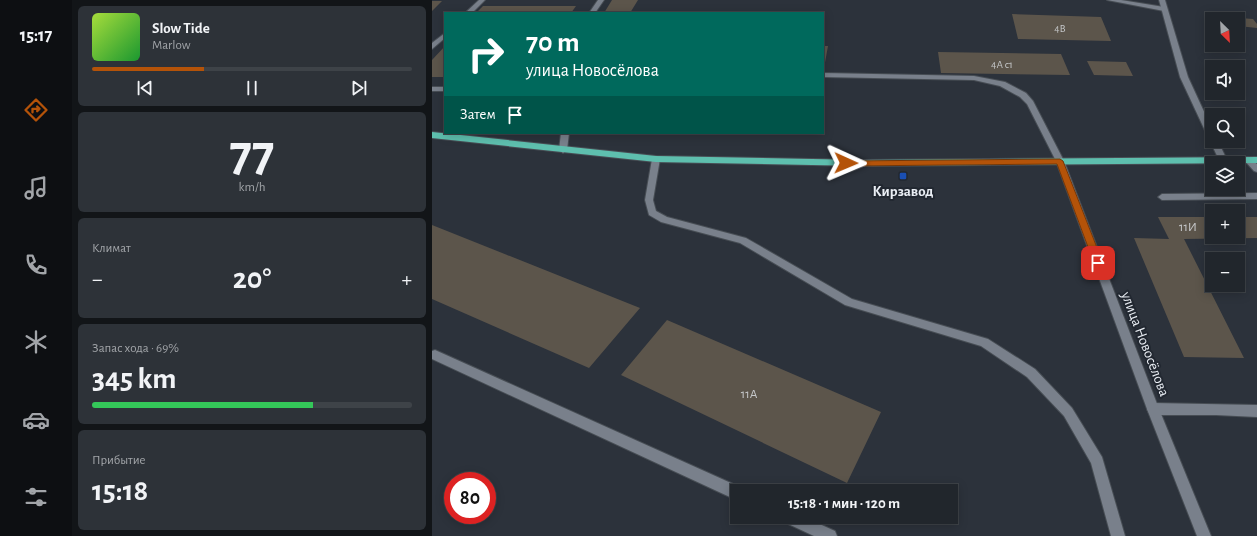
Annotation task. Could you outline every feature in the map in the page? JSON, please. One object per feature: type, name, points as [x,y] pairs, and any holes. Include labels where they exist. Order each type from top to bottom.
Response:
[{"type":"highway","points":[[432,135],[656,159],[862,163],[1205,160]]},
{"type":"street","points":[[469,12],[482,0]]},
{"type":"street","points":[[593,12],[601,0]]},
{"type":"street","points":[[1110,0],[1164,9]]},
{"type":"street","points":[[1162,0],[1184,77],[1205,122]]},
{"type":"street","points":[[432,47],[444,36]]},
{"type":"street","name":"улица Новосёлова","points":[[824,75],[974,78],[1002,84],[1023,95],[1030,103],[1060,161],[1153,409],[1204,536]]},
{"type":"street","points":[[432,89],[444,90]]},
{"type":"street","points":[[563,150],[567,134]]},
{"type":"street","points":[[656,159],[649,200],[652,213],[664,220],[743,240],[849,302],[984,342],[1030,372],[1068,412],[1097,461],[1118,536]]},
{"type":"street","points":[[1253,160],[1257,169]]},
{"type":"street","points":[[1162,197],[1257,196]]},
{"type":"street","points":[[434,355],[730,490]]},
{"type":"street","points":[[1153,409],[1216,409],[1257,411]]},
{"type":"street","points":[[804,524],[830,536]]},
{"type":"building","points":[[612,0],[638,0],[631,12],[605,12]]},
{"type":"building","points":[[432,1],[442,1],[432,11]]},
{"type":"building","points":[[483,6],[576,6],[572,12],[477,12]]},
{"type":"building","points":[[1012,14],[1101,17],[1111,41],[1018,39]]},
{"type":"building","points":[[1245,18],[1253,19],[1257,24],[1257,28],[1245,27]]},
{"type":"building","points":[[824,46],[828,46],[824,68]]},
{"type":"building","points":[[444,47],[444,77],[432,77],[432,60]]},
{"type":"building","points":[[938,52],[1061,54],[1070,75],[941,73]]},
{"type":"building","points":[[1087,61],[1126,62],[1133,76],[1094,75]]},
{"type":"building","points":[[1158,217],[1205,217],[1205,239],[1184,239],[1205,281],[1205,292],[1211,292],[1244,358],[1184,357],[1134,238],[1169,239]]},
{"type":"building","points":[[1245,217],[1257,217],[1257,238],[1245,238]]},
{"type":"building","points":[[432,225],[640,308],[589,368],[432,299]]},
{"type":"building","points":[[667,320],[881,412],[847,483],[621,375]]},
{"type":"place","name":"Кирзавод","points":[[903,176]]},
{"type":"route","points":[[846,163],[1060,161],[1098,263]]}]
